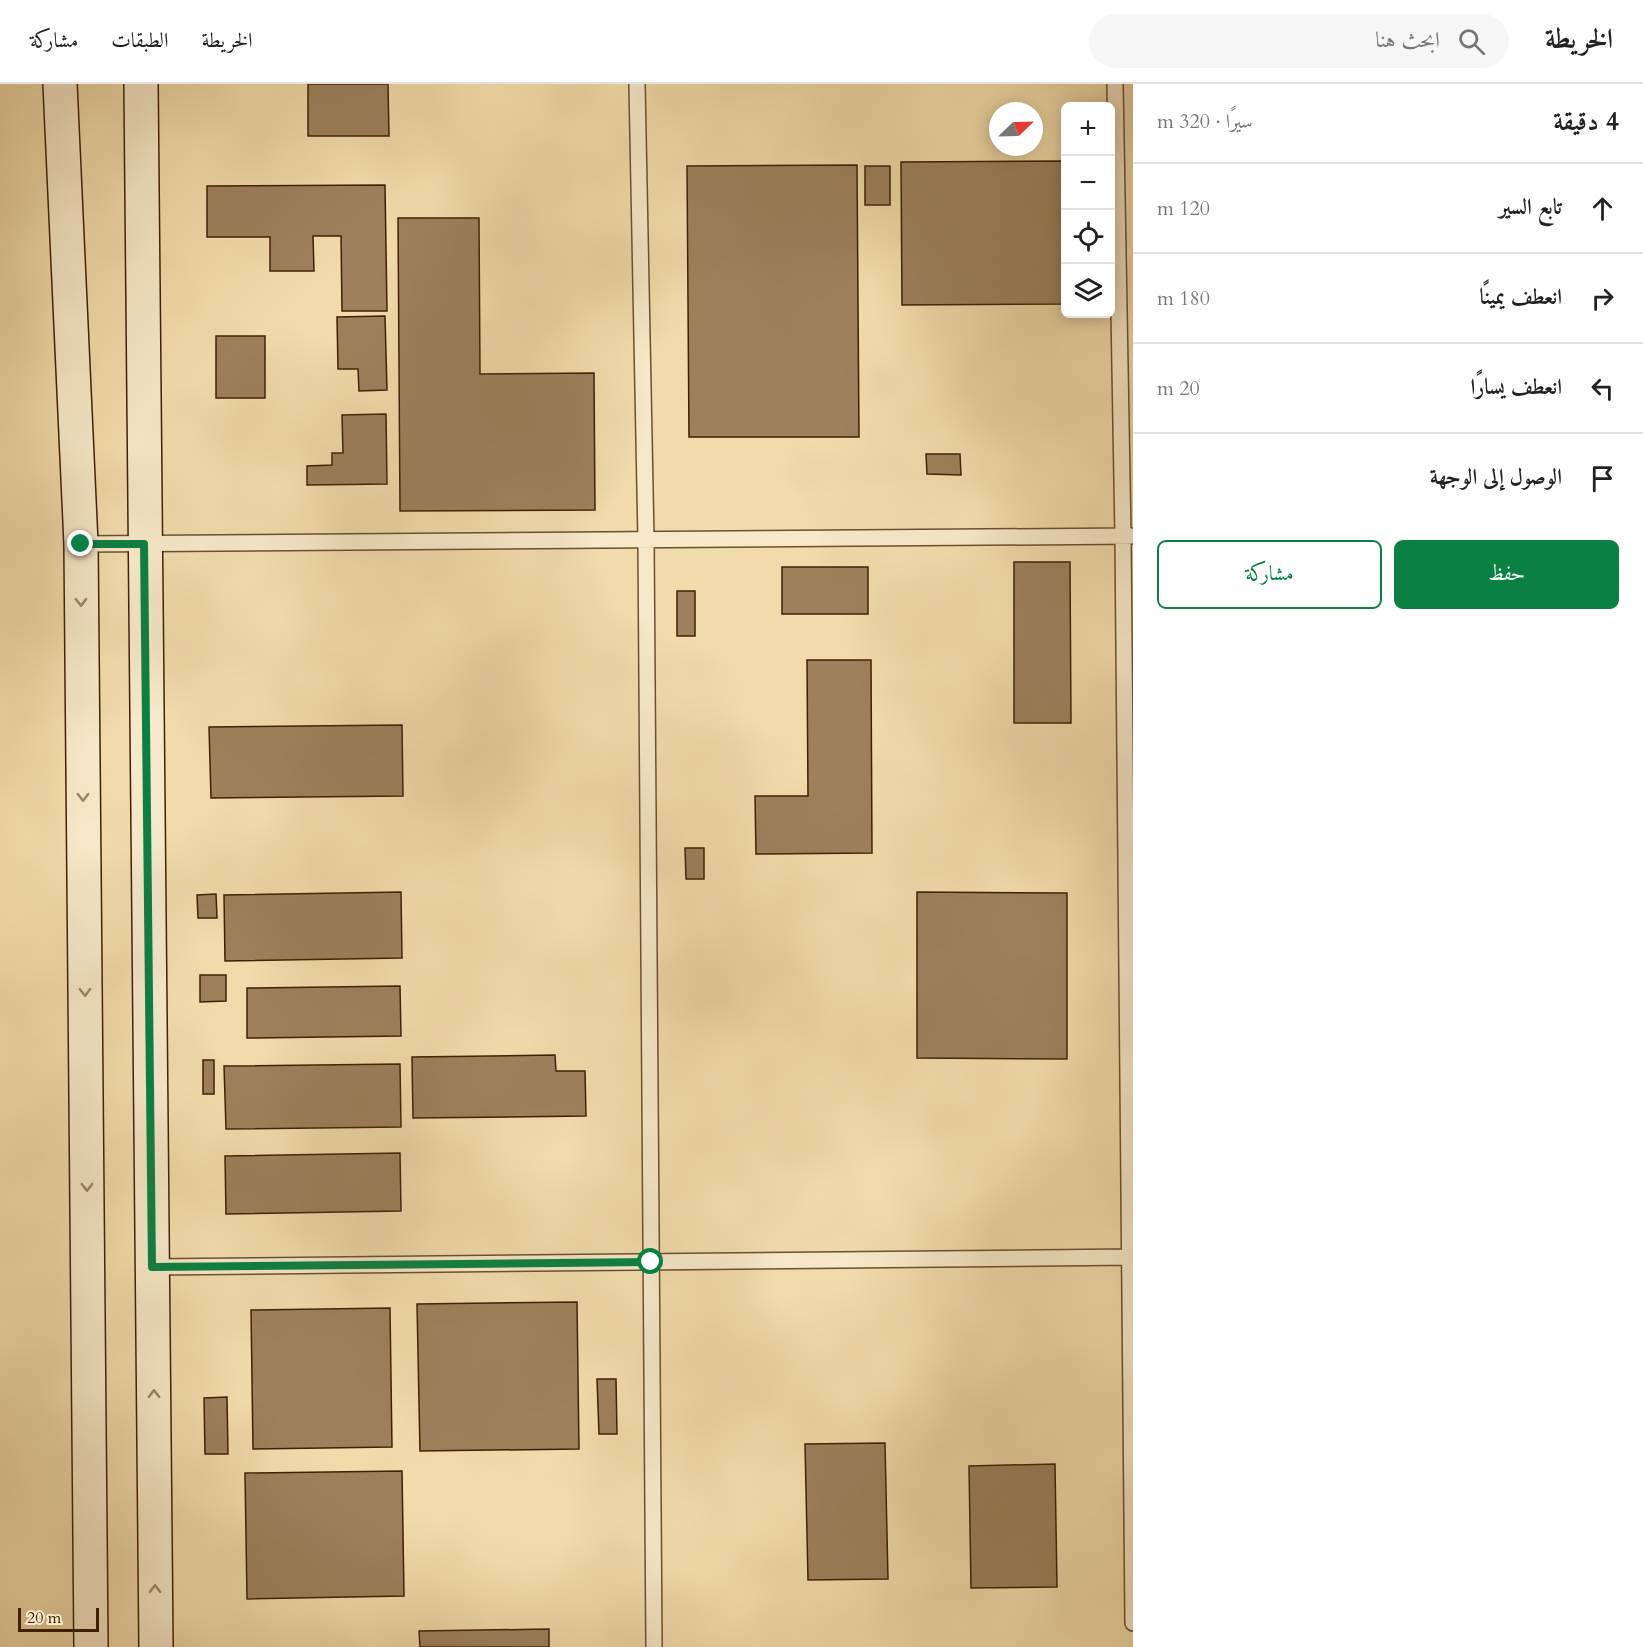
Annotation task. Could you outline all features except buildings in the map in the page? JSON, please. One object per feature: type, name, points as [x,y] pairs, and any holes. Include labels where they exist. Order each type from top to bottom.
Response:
[{"type":"street","points":[[60,84],[81,544],[91,1647]]},
{"type":"street","points":[[141,84],[156,1647]]},
{"type":"lane","points":[[636,84],[646,540],[654,1647]]},
{"type":"lane","points":[[1115,84],[1128,536],[1133,1623]]},
{"type":"lane","points":[[81,544],[1128,536]]},
{"type":"lane","points":[[152,1267],[1131,1257]]},
{"type":"route","points":[[81,544],[144,544],[152,1267],[651,1262]]}]
